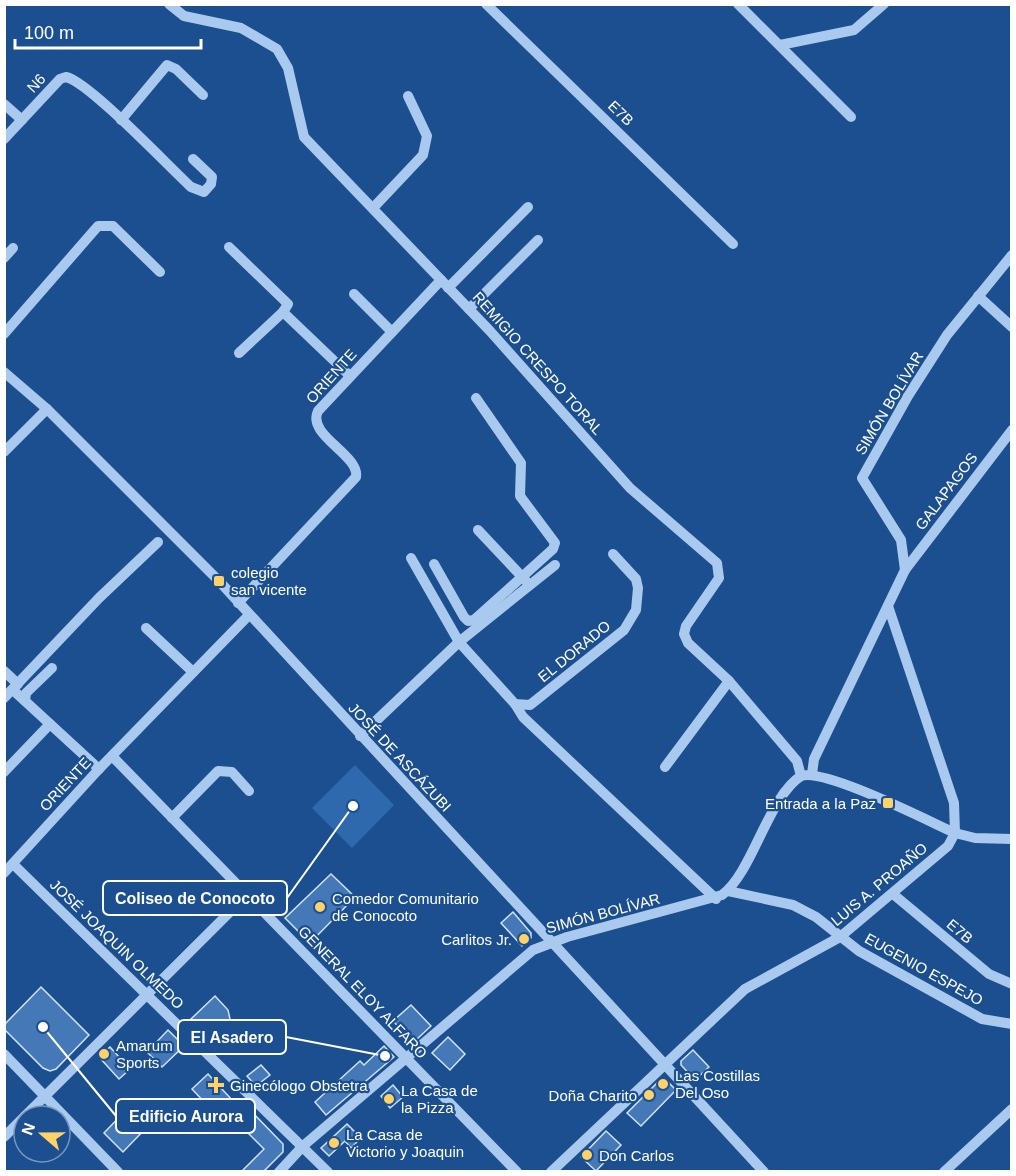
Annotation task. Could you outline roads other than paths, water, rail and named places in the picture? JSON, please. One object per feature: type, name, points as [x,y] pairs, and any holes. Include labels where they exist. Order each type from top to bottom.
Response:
[{"type":"street","name":"REMIGIO CRESPO TORAL","points":[[169,4],[184,16],[241,28],[277,49],[288,68],[304,136],[469,309],[630,488],[717,563],[720,571],[719,578],[686,626],[684,633],[688,643],[729,681],[806,774]]},
{"type":"street","name":"E7B","points":[[486,4],[733,244]]},
{"type":"street","points":[[738,4],[851,117]]},
{"type":"street","points":[[780,45],[854,30],[884,4]]},
{"type":"street","points":[[193,159],[212,177],[211,184],[204,192],[191,187],[121,120],[166,65],[176,69],[203,95]]},
{"type":"street","name":"N6","points":[[4,139],[60,80],[66,77],[75,81],[121,120]]},
{"type":"street","points":[[373,208],[423,154],[427,136],[408,96]]},
{"type":"street","points":[[4,104],[22,120]]},
{"type":"street","name":"ORIENTE","points":[[238,603],[356,477],[354,466],[319,428],[315,419],[321,406],[392,332],[528,207]]},
{"type":"street","points":[[4,334],[98,226],[112,226],[160,272]]},
{"type":"street","points":[[469,309],[538,240]]},
{"type":"street","points":[[229,247],[288,304],[283,312],[239,353]]},
{"type":"street","points":[[4,258],[13,248]]},
{"type":"street","name":"SIMÓN BOLÍVAR","points":[[279,1172],[303,1146],[408,1059],[533,950],[553,941],[716,898],[728,891],[779,803],[806,774],[905,570],[901,540],[862,478],[908,396],[947,335],[1011,255]]},
{"type":"street","points":[[354,294],[392,332]]},
{"type":"street","points":[[978,296],[1011,327]]},
{"type":"street","points":[[283,312],[350,376]]},
{"type":"street","name":"JOSÉ DE ASCÁZUBI","points":[[4,372],[46,409],[238,603],[553,941],[759,1170]]},
{"type":"street","points":[[360,736],[526,581],[553,549],[555,543],[520,496],[521,463],[476,398]]},
{"type":"street","points":[[4,453],[46,409]]},
{"type":"street","name":"GALAPAGOS","points":[[905,570],[1011,430]]},
{"type":"street","points":[[478,530],[526,581]]},
{"type":"street","points":[[12,691],[99,598],[158,542]]},
{"type":"street","name":"EL DORADO","points":[[515,704],[530,705],[624,630],[636,610],[638,588],[636,579],[613,554]]},
{"type":"street","points":[[411,558],[459,642],[515,704],[523,717],[716,898]]},
{"type":"street","points":[[434,564],[468,621],[474,620],[526,581],[555,565]]},
{"type":"street","points":[[888,606],[954,803],[955,833]]},
{"type":"street","name":"ORIENTE","points":[[4,873],[99,769],[249,615]]},
{"type":"street","points":[[146,628],[193,672]]},
{"type":"street","points":[[25,700],[26,693],[52,668]]},
{"type":"street","points":[[4,670],[12,691],[25,700],[99,769]]},
{"type":"street","points":[[665,767],[729,681]]},
{"type":"street","points":[[4,772],[50,724]]},
{"type":"street","name":"GENERAL ELOY ALFARO","points":[[112,756],[517,1172]]},
{"type":"street","points":[[172,818],[218,771],[232,772],[249,791]]},
{"type":"street","points":[[806,774],[837,781],[955,833],[975,838],[1011,839]]},
{"type":"street","name":"LUIS A. PROAÑO","points":[[551,1172],[664,1062],[745,989],[840,937],[948,846],[955,833]]},
{"type":"street","name":"JOSÉ JOAQUIN OLMEDO","points":[[13,864],[328,1172]]},
{"type":"street","name":"EUGENIO ESPEJO","points":[[728,891],[793,905],[816,917],[840,937],[982,1019],[1011,1024]]},
{"type":"street","name":"E7B","points":[[892,894],[989,974],[1011,984]]},
{"type":"street","points":[[36,1104],[247,895]]},
{"type":"street","points":[[4,1054],[118,1172]]},
{"type":"street","points":[[944,1172],[1011,1109]]},
{"type":"place","name":"colegio san vicente","points":[[219,581]]},
{"type":"place","name":"Entrada a la Paz","points":[[888,803]]},
{"type":"place","name":"Coliseo de Conocoto","points":[[353,806]]},
{"type":"place","name":"Comedor Comunitario de Conocoto","points":[[320,907]]},
{"type":"place","name":"Carlitos Jr.","points":[[524,939]]},
{"type":"place","name":"Edificio Aurora","points":[[43,1027]]},
{"type":"place","name":"Amarum Sports","points":[[104,1054]]},
{"type":"place","name":"El Asadero","points":[[385,1056]]},
{"type":"place","name":"Las Costillas Del Oso","points":[[663,1084]]},
{"type":"place","name":"Ginecólogo Obstetra","points":[[216,1085]]},
{"type":"place","name":"Doña Charito","points":[[649,1095]]},
{"type":"place","name":"La Casa de la Pizza","points":[[389,1099]]},
{"type":"place","name":"La Casa de Victorio y Joaquin","points":[[334,1143]]},
{"type":"place","name":"Don Carlos","points":[[587,1155]]}]
